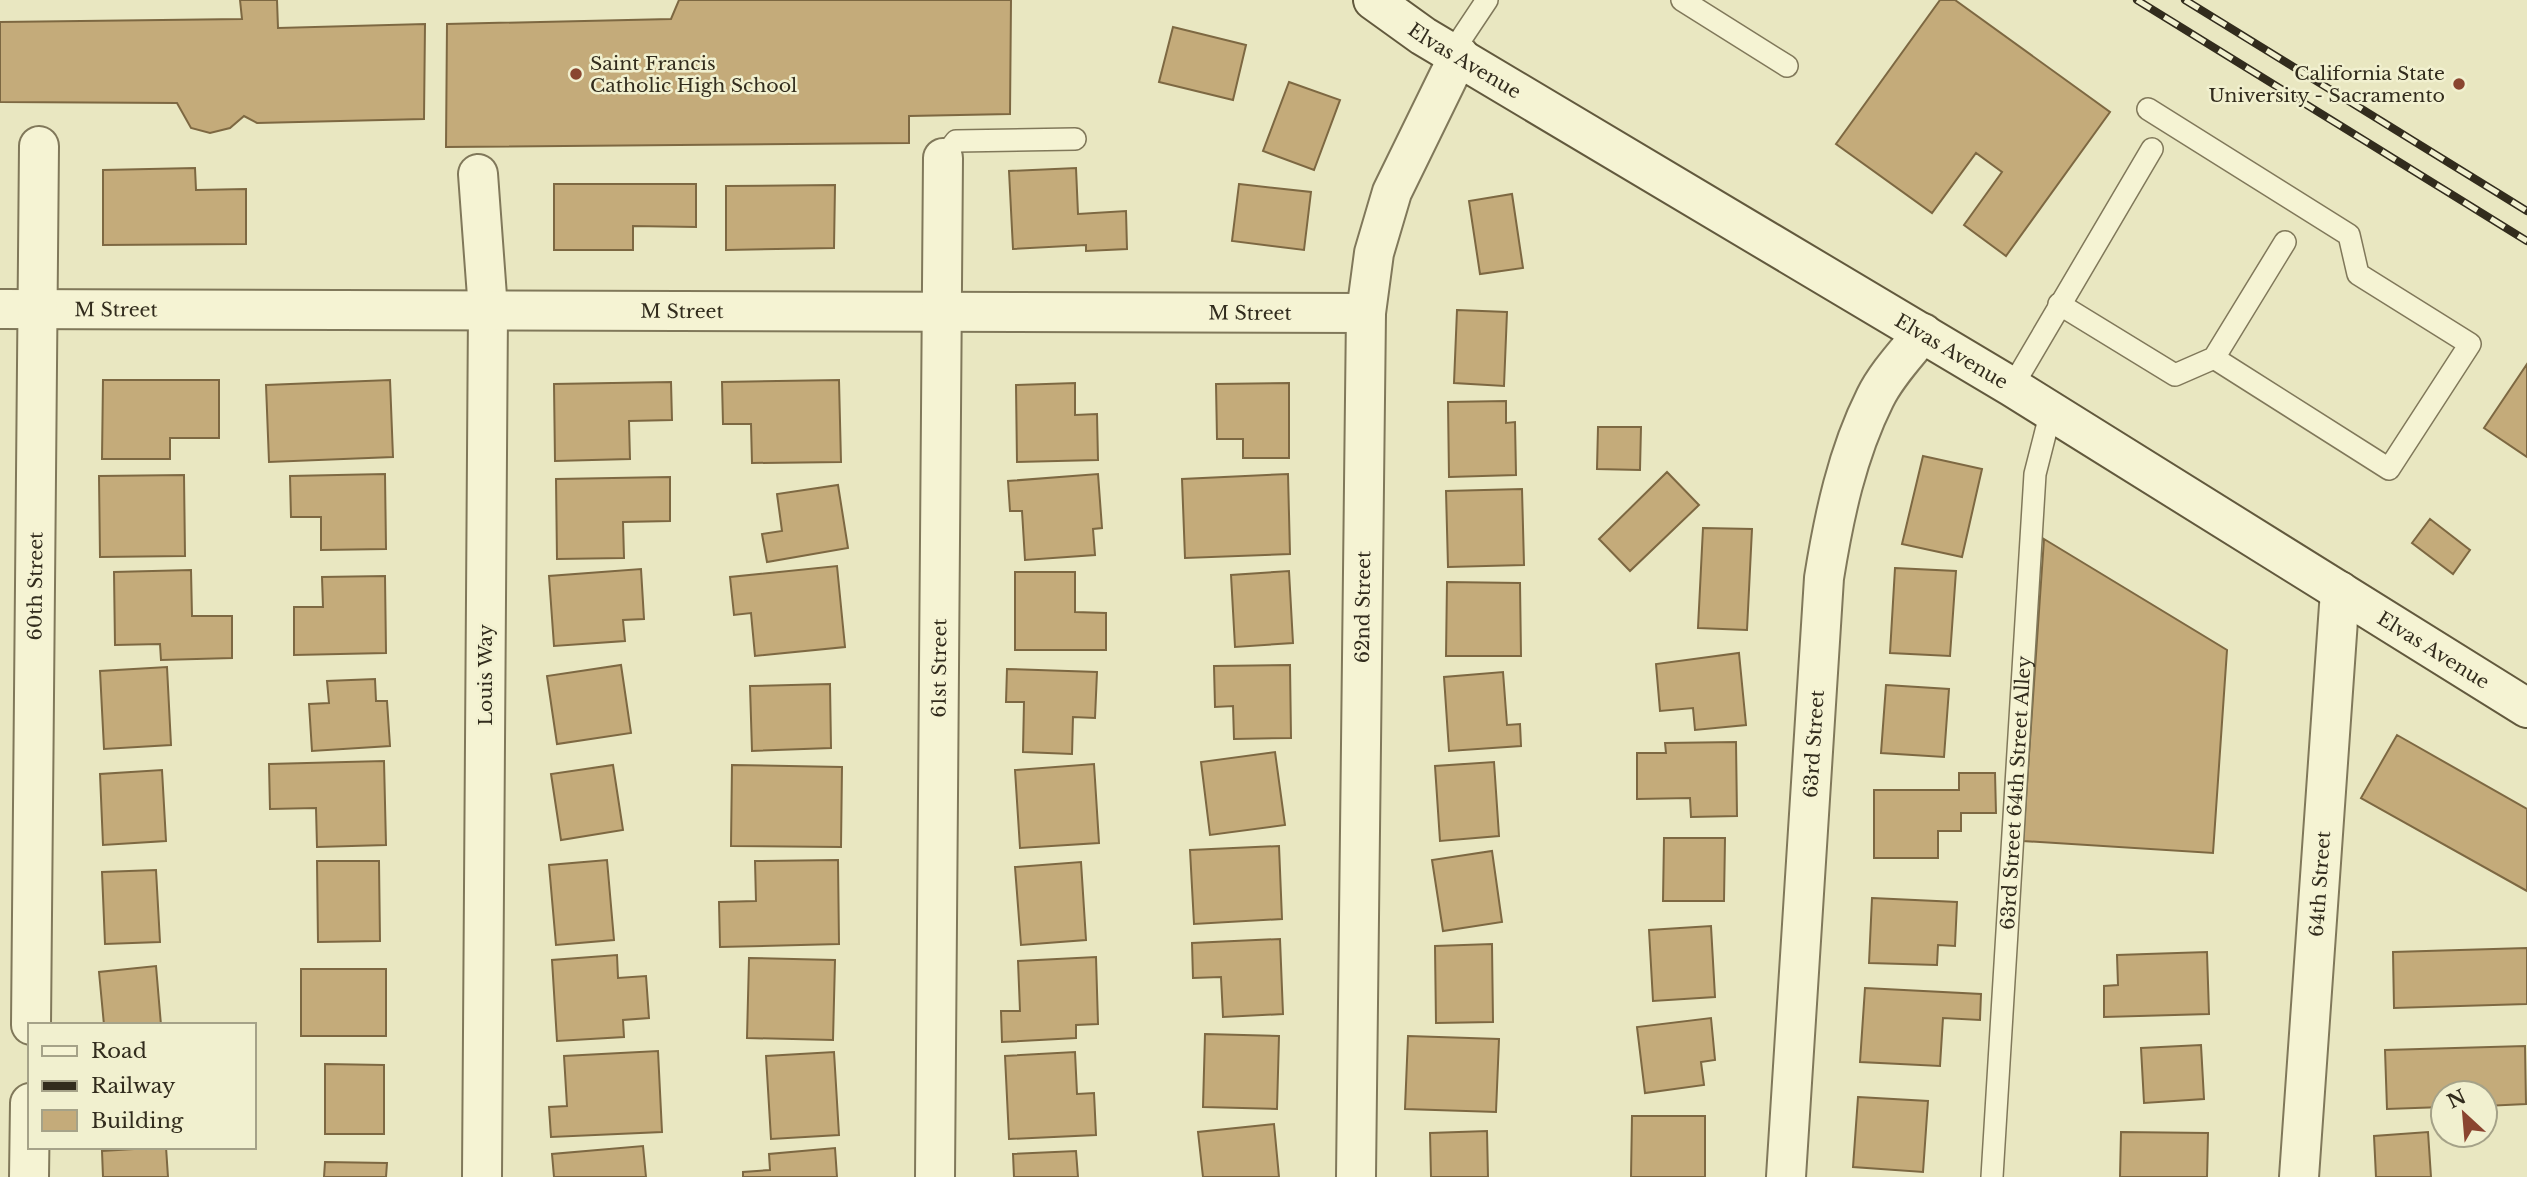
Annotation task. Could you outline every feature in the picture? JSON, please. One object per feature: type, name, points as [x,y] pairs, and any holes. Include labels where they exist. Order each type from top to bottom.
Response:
[{"type":"street","name":"Elvas Avenue","points":[[1373,0],[1423,36],[1456,53],[2052,411],[2527,708]]},
{"type":"street","name":"62nd Street","points":[[1356,1177],[1366,313],[1374,253],[1392,192],[1456,53]]},
{"type":"street","name":"60th Street","points":[[31,1023],[39,146]]},
{"type":"street","name":"61st Street","points":[[935,1177],[943,158]]},
{"type":"street","name":"Louis Way","points":[[478,174],[488,310],[482,1177]]},
{"type":"street","name":"M Street","points":[[0,309],[1366,313]]},
{"type":"street","name":"63rd Street","points":[[1786,1177],[1824,578],[1831,533],[1847,468],[1875,396],[1923,333]]},
{"type":"street","name":"64th Street","points":[[2300,1177],[2340,591]]},
{"type":"street","points":[[29,1149],[29,1177]]},
{"type":"lane","points":[[1456,53],[1487,0]]},
{"type":"lane","points":[[1682,0],[1787,66]]},
{"type":"lane","points":[[2148,109],[2349,235],[2358,274],[2470,345],[2389,469],[2214,358]]},
{"type":"lane","points":[[943,158],[956,141],[1076,139]]},
{"type":"lane","points":[[2012,387],[2152,149]]},
{"type":"lane","points":[[2059,304],[2175,374],[2214,358],[2285,242]]},
{"type":"lane","name":"63rd Street 64th Street Alley","points":[[1992,1177],[2035,474],[2052,411]]},
{"type":"building","points":[[240,0],[277,0],[278,28],[425,24],[424,119],[257,123],[244,116],[230,128],[210,133],[191,128],[177,103],[0,102],[0,22],[242,19]]},
{"type":"building","points":[[679,0],[1011,0],[1010,114],[909,116],[909,143],[446,147],[447,24],[671,19]]},
{"type":"building","points":[[1940,0],[1955,0],[2110,112],[2006,256],[1964,225],[2002,172],[1976,153],[1932,213],[1836,144]]},
{"type":"building","points":[[1173,27],[1246,45],[1233,100],[1159,82]]},
{"type":"building","points":[[1289,82],[1340,100],[1314,170],[1263,151]]},
{"type":"building","points":[[195,168],[196,190],[246,189],[246,244],[103,245],[103,170]]},
{"type":"building","points":[[1076,168],[1078,214],[1126,211],[1127,249],[1086,251],[1086,245],[1013,249],[1009,171]]},
{"type":"building","points":[[554,184],[696,184],[696,227],[633,226],[633,250],[554,250]]},
{"type":"building","points":[[1239,184],[1311,192],[1304,250],[1232,241]]},
{"type":"building","points":[[835,185],[834,248],[726,250],[726,186]]},
{"type":"building","points":[[1512,194],[1523,268],[1480,274],[1469,201]]},
{"type":"building","points":[[1457,310],[1507,312],[1504,386],[1454,383]]},
{"type":"building","points":[[2527,364],[2527,457],[2484,428]]},
{"type":"building","points":[[103,380],[219,380],[219,438],[170,438],[170,459],[102,459]]},
{"type":"building","points":[[390,380],[393,457],[269,462],[266,385]]},
{"type":"building","points":[[839,380],[841,462],[752,463],[751,424],[723,424],[722,382]]},
{"type":"building","points":[[671,382],[672,420],[629,421],[630,459],[555,461],[554,384]]},
{"type":"building","points":[[1075,383],[1075,415],[1097,414],[1098,460],[1017,462],[1016,385]]},
{"type":"building","points":[[1289,383],[1289,458],[1243,458],[1243,439],[1217,439],[1216,384]]},
{"type":"building","points":[[1506,401],[1506,423],[1515,422],[1516,475],[1449,477],[1448,402]]},
{"type":"building","points":[[1598,427],[1641,427],[1640,470],[1597,469]]},
{"type":"building","points":[[1923,456],[1982,469],[1962,557],[1902,544]]},
{"type":"building","points":[[1667,472],[1699,505],[1630,571],[1599,539]]},
{"type":"building","points":[[385,474],[386,549],[321,550],[321,517],[291,517],[290,476]]},
{"type":"building","points":[[1098,474],[1102,528],[1093,529],[1095,555],[1025,560],[1022,511],[1010,511],[1008,481]]},
{"type":"building","points":[[1288,474],[1290,554],[1185,558],[1182,479]]},
{"type":"building","points":[[184,475],[185,556],[100,557],[99,476]]},
{"type":"building","points":[[670,477],[670,521],[623,522],[624,558],[557,559],[556,479]]},
{"type":"building","points":[[838,485],[848,548],[767,562],[762,534],[782,531],[777,494]]},
{"type":"building","points":[[1522,489],[1524,565],[1448,567],[1446,491]]},
{"type":"building","points":[[2430,519],[2470,550],[2453,574],[2412,543]]},
{"type":"building","points":[[1703,528],[1752,529],[1747,630],[1698,628]]},
{"type":"building","points":[[2044,539],[2227,650],[2213,853],[2023,841]]},
{"type":"building","points":[[837,566],[845,647],[755,656],[751,613],[734,615],[730,577]]},
{"type":"building","points":[[1895,568],[1956,571],[1950,656],[1890,653]]},
{"type":"building","points":[[641,569],[644,619],[623,620],[625,641],[554,646],[549,576]]},
{"type":"building","points":[[191,570],[192,616],[232,616],[232,658],[161,660],[160,644],[115,645],[114,572]]},
{"type":"building","points":[[1289,571],[1293,643],[1235,647],[1231,575]]},
{"type":"building","points":[[1015,572],[1075,572],[1075,612],[1106,613],[1106,650],[1015,650]]},
{"type":"building","points":[[385,576],[386,653],[294,655],[294,607],[323,607],[322,577]]},
{"type":"building","points":[[1447,582],[1520,583],[1521,656],[1446,656]]},
{"type":"building","points":[[1739,653],[1746,725],[1695,730],[1693,708],[1660,711],[1656,664]]},
{"type":"building","points":[[621,665],[631,733],[557,744],[547,676]]},
{"type":"building","points":[[1290,665],[1291,738],[1234,739],[1233,706],[1215,707],[1214,666]]},
{"type":"building","points":[[167,667],[171,745],[104,749],[100,671]]},
{"type":"building","points":[[1007,669],[1097,672],[1095,718],[1073,717],[1072,754],[1023,752],[1024,702],[1006,702]]},
{"type":"building","points":[[1503,672],[1507,725],[1520,724],[1521,746],[1449,751],[1444,677]]},
{"type":"building","points":[[375,679],[376,701],[387,701],[390,746],[312,751],[309,704],[329,703],[327,681]]},
{"type":"building","points":[[830,684],[831,748],[752,751],[750,686]]},
{"type":"building","points":[[1886,685],[1949,689],[1944,757],[1881,753]]},
{"type":"building","points":[[2397,735],[2527,809],[2527,891],[2361,798]]},
{"type":"building","points":[[1736,742],[1737,816],[1691,817],[1690,798],[1637,799],[1637,753],[1666,753],[1665,743]]},
{"type":"building","points":[[1275,752],[1285,825],[1210,835],[1201,762]]},
{"type":"building","points":[[384,761],[386,845],[317,847],[316,808],[270,809],[269,764]]},
{"type":"building","points":[[1494,762],[1499,836],[1440,841],[1435,766]]},
{"type":"building","points":[[1094,764],[1099,843],[1020,848],[1015,770]]},
{"type":"building","points":[[613,765],[623,830],[561,840],[551,774]]},
{"type":"building","points":[[732,765],[842,767],[841,847],[731,846]]},
{"type":"building","points":[[162,770],[166,841],[103,845],[100,774]]},
{"type":"building","points":[[1959,773],[1995,773],[1996,813],[1961,813],[1961,831],[1938,831],[1938,858],[1874,858],[1874,790],[1959,790]]},
{"type":"building","points":[[1664,838],[1725,838],[1724,901],[1663,901]]},
{"type":"building","points":[[1279,846],[1282,919],[1194,924],[1190,850]]},
{"type":"building","points":[[1492,851],[1502,922],[1443,931],[1432,860]]},
{"type":"building","points":[[607,860],[614,940],[556,945],[549,865]]},
{"type":"building","points":[[838,860],[839,944],[720,947],[719,902],[756,901],[755,861]]},
{"type":"building","points":[[317,861],[379,861],[380,941],[318,942]]},
{"type":"building","points":[[1081,862],[1086,940],[1021,945],[1015,867]]},
{"type":"building","points":[[156,870],[160,942],[105,944],[102,872]]},
{"type":"building","points":[[1872,898],[1957,902],[1955,946],[1938,945],[1937,965],[1869,963]]},
{"type":"building","points":[[1711,926],[1715,997],[1653,1001],[1649,930]]},
{"type":"building","points":[[1280,939],[1283,1014],[1223,1017],[1221,977],[1193,978],[1192,943]]},
{"type":"building","points":[[1492,944],[1493,1022],[1436,1023],[1435,946]]},
{"type":"building","points":[[2527,948],[2527,1004],[2394,1008],[2393,952]]},
{"type":"building","points":[[2207,952],[2209,1014],[2104,1017],[2104,986],[2118,985],[2117,955]]},
{"type":"building","points":[[617,955],[618,978],[646,976],[649,1018],[623,1020],[624,1037],[557,1041],[552,960]]},
{"type":"building","points":[[1096,957],[1098,1024],[1076,1025],[1076,1038],[1002,1042],[1001,1011],[1020,1011],[1018,961]]},
{"type":"building","points":[[749,958],[835,960],[833,1040],[747,1038]]},
{"type":"building","points":[[156,966],[161,1023],[104,1023],[99,972]]},
{"type":"building","points":[[301,969],[386,969],[386,1036],[301,1036]]},
{"type":"building","points":[[1865,988],[1981,994],[1980,1020],[1943,1018],[1940,1066],[1860,1062]]},
{"type":"building","points":[[1711,1018],[1715,1060],[1701,1062],[1704,1085],[1645,1093],[1637,1027]]},
{"type":"building","points":[[1205,1034],[1279,1036],[1277,1109],[1203,1107]]},
{"type":"building","points":[[1408,1036],[1499,1039],[1496,1112],[1405,1109]]},
{"type":"building","points":[[2201,1045],[2204,1099],[2144,1103],[2141,1048]]},
{"type":"building","points":[[2525,1046],[2526,1104],[2499,1105],[2499,1079],[2429,1079],[2429,1108],[2387,1109],[2385,1050]]},
{"type":"building","points":[[658,1051],[662,1132],[551,1137],[549,1107],[567,1106],[564,1056]]},
{"type":"building","points":[[834,1052],[839,1135],[771,1139],[766,1056]]},
{"type":"building","points":[[1075,1052],[1077,1094],[1094,1093],[1096,1135],[1009,1139],[1005,1056]]},
{"type":"building","points":[[325,1064],[384,1065],[384,1134],[325,1134]]},
{"type":"building","points":[[1858,1097],[1928,1101],[1923,1172],[1853,1167]]},
{"type":"building","points":[[1632,1116],[1705,1116],[1705,1177],[1631,1177]]},
{"type":"building","points":[[1274,1124],[1279,1177],[1203,1177],[1198,1132]]},
{"type":"building","points":[[1487,1131],[1488,1177],[1431,1177],[1430,1133]]},
{"type":"building","points":[[2121,1132],[2208,1133],[2207,1177],[2120,1177]]},
{"type":"building","points":[[2428,1132],[2431,1177],[2376,1177],[2374,1136]]},
{"type":"building","points":[[643,1146],[646,1177],[554,1177],[552,1154]]},
{"type":"building","points":[[835,1148],[837,1177],[743,1177],[743,1172],[770,1170],[769,1154]]},
{"type":"building","points":[[166,1149],[168,1177],[103,1177],[102,1151]]},
{"type":"building","points":[[1076,1151],[1078,1177],[1014,1177],[1013,1154]]},
{"type":"building","points":[[325,1162],[387,1163],[386,1177],[324,1177]]},
{"type":"railway","points":[[2137,0],[2527,241]]},
{"type":"railway","points":[[2185,0],[2527,211]]},
{"type":"place","name":"Saint Francis Catholic High School","points":[[576,74]]},
{"type":"place","name":"California State University - Sacramento","points":[[2459,84]]}]
